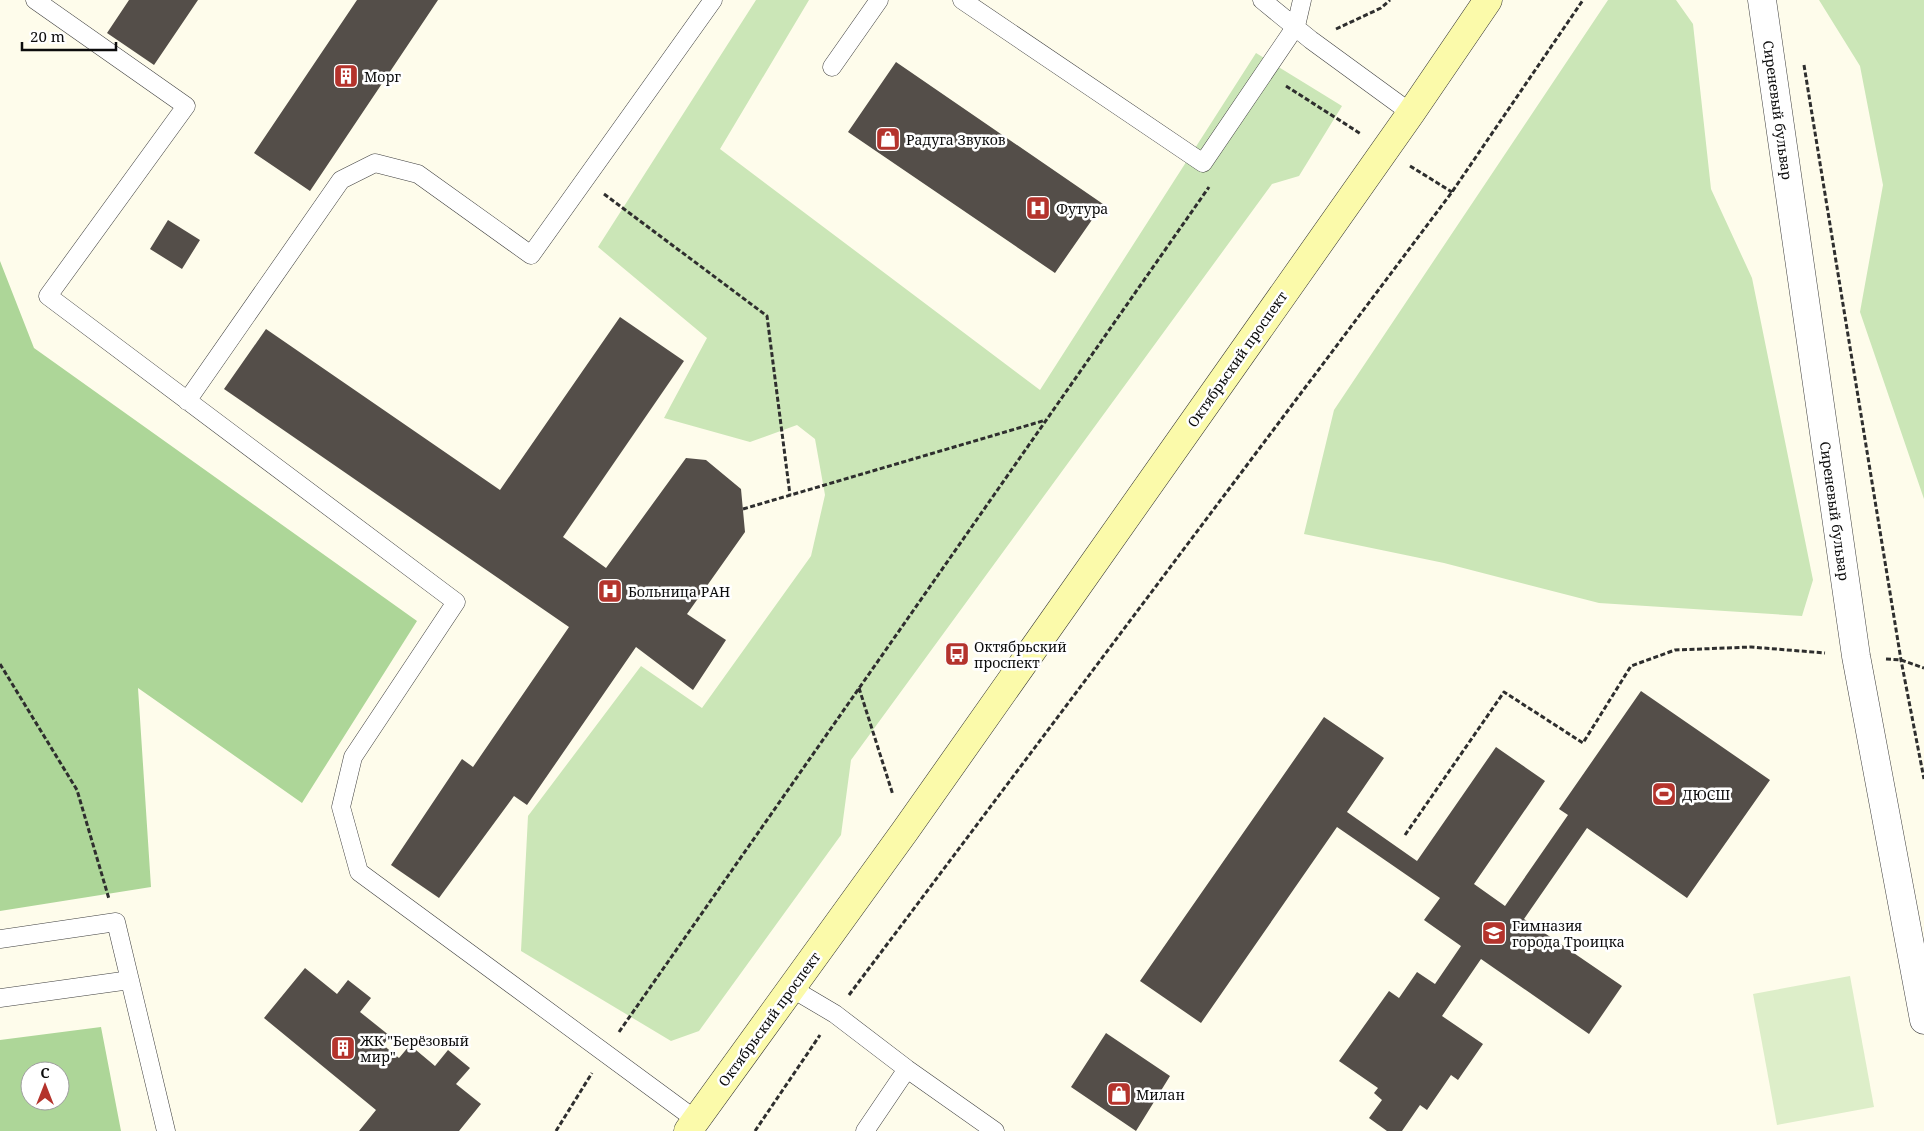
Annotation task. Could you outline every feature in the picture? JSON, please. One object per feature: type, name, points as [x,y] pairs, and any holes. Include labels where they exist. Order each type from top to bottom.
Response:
[{"type":"main road","name":"Октябрьский проспект","points":[[692,1126],[904,831],[1488,0]]},
{"type":"street","name":"Сиреневый бульвар","points":[[1762,0],[1856,656],[1924,1020]]},
{"type":"lane","points":[[34,0],[186,106],[48,296],[456,602],[353,757],[341,807],[359,872],[604,1053],[692,1126]]},
{"type":"lane","points":[[188,401],[341,180],[375,163],[418,174],[531,255],[584,178],[713,0]]},
{"type":"lane","points":[[832,67],[879,0]]},
{"type":"lane","points":[[962,0],[1203,163],[1296,26],[1302,0]]},
{"type":"lane","points":[[1262,0],[1311,40],[1410,113]]},
{"type":"lane","points":[[0,939],[116,922],[166,1131]]},
{"type":"lane","points":[[0,998],[130,980]]},
{"type":"lane","points":[[791,988],[835,1014],[907,1069],[995,1131]]},
{"type":"lane","points":[[865,1131],[907,1069]]},
{"type":"path","points":[[1311,40],[1381,8],[1390,0]]},
{"type":"path","points":[[755,1131],[835,1014],[1452,192],[1583,0]]},
{"type":"path","points":[[1804,63],[1901,660],[1924,779]]},
{"type":"path","points":[[584,178],[767,316],[790,495]]},
{"type":"path","points":[[556,1131],[604,1053],[1214,179]]},
{"type":"path","points":[[743,509],[1046,420]]},
{"type":"path","points":[[1405,834],[1504,692],[1583,743],[1631,666],[1675,650],[1752,647],[1901,660],[1924,668]]},
{"type":"path","points":[[0,664],[77,790],[116,922]]},
{"type":"path","points":[[859,688],[904,831]]},
{"type":"green space","points":[[756,0],[809,0],[720,149],[1040,390],[1256,53],[1342,106],[1299,176],[1272,184],[851,760],[841,835],[699,1031],[671,1041],[521,951],[528,816],[641,666],[702,708],[811,556],[825,495],[815,439],[797,425],[750,442],[664,418],[707,338],[598,247]]},
{"type":"green space","points":[[1608,0],[1676,0],[1693,24],[1711,189],[1752,278],[1813,580],[1802,616],[1599,603],[1444,563],[1304,534],[1334,410]]},
{"type":"green space","points":[[1819,0],[1924,0],[1924,499],[1860,312],[1883,185],[1860,66]]},
{"type":"green space","points":[[0,261],[34,348],[417,621],[302,803],[138,688],[151,887],[0,911]]},
{"type":"green space","points":[[1850,976],[1874,1107],[1777,1125],[1753,994]]},
{"type":"green space","points":[[101,1027],[121,1131],[0,1131],[0,1040]]},
{"type":"building","points":[[129,0],[198,0],[154,65],[107,33]]},
{"type":"building","name":"Морг","points":[[357,0],[438,0],[310,191],[254,153]]},
{"type":"building","points":[[896,62],[1103,204],[1055,273],[848,132]]},
{"type":"building","points":[[168,220],[200,240],[182,269],[150,249]]},
{"type":"building","name":"Больница РАН","points":[[620,317],[684,361],[563,537],[606,568],[686,458],[706,460],[741,489],[745,532],[687,614],[726,640],[693,690],[636,647],[527,805],[514,796],[439,898],[391,865],[462,759],[473,767],[569,627],[224,389],[266,329],[500,490]]},
{"type":"building","name":"Гимназия города Троицка","points":[[1641,691],[1770,780],[1687,898],[1587,828],[1524,919],[1622,986],[1589,1034],[1481,959],[1442,1016],[1483,1044],[1458,1080],[1451,1075],[1427,1110],[1420,1105],[1402,1131],[1387,1131],[1369,1118],[1382,1100],[1374,1093],[1378,1088],[1339,1061],[1389,991],[1399,998],[1417,972],[1435,984],[1461,946],[1424,920],[1440,898],[1337,827],[1201,1023],[1140,981],[1324,717],[1384,758],[1347,812],[1417,861],[1496,747],[1545,781],[1474,884],[1505,906],[1568,815],[1559,809]]},
{"type":"building","name":"ЖК \"Берёзовый мир\"","points":[[305,968],[337,994],[348,980],[371,998],[360,1012],[390,1036],[383,1045],[399,1058],[410,1045],[435,1066],[448,1050],[470,1068],[456,1084],[481,1104],[459,1131],[359,1131],[376,1110],[264,1018]]},
{"type":"building","points":[[1106,1033],[1170,1076],[1136,1131],[1071,1087]]},
{"type":"place","name":"Морг","points":[[346,76]]},
{"type":"place","name":"Радуга Звуков","points":[[888,139]]},
{"type":"place","name":"Футура","points":[[1038,208]]},
{"type":"place","name":"Больница РАН","points":[[610,591]]},
{"type":"place","name":"Октябрьский проспект","points":[[957,654]]},
{"type":"place","name":"ДЮСШ","points":[[1664,794]]},
{"type":"place","name":"Гимназия города Троицка","points":[[1494,933]]},
{"type":"place","name":"ЖК \"Берёзовый мир\"","points":[[343,1048]]},
{"type":"place","name":"Милан","points":[[1119,1094]]}]
